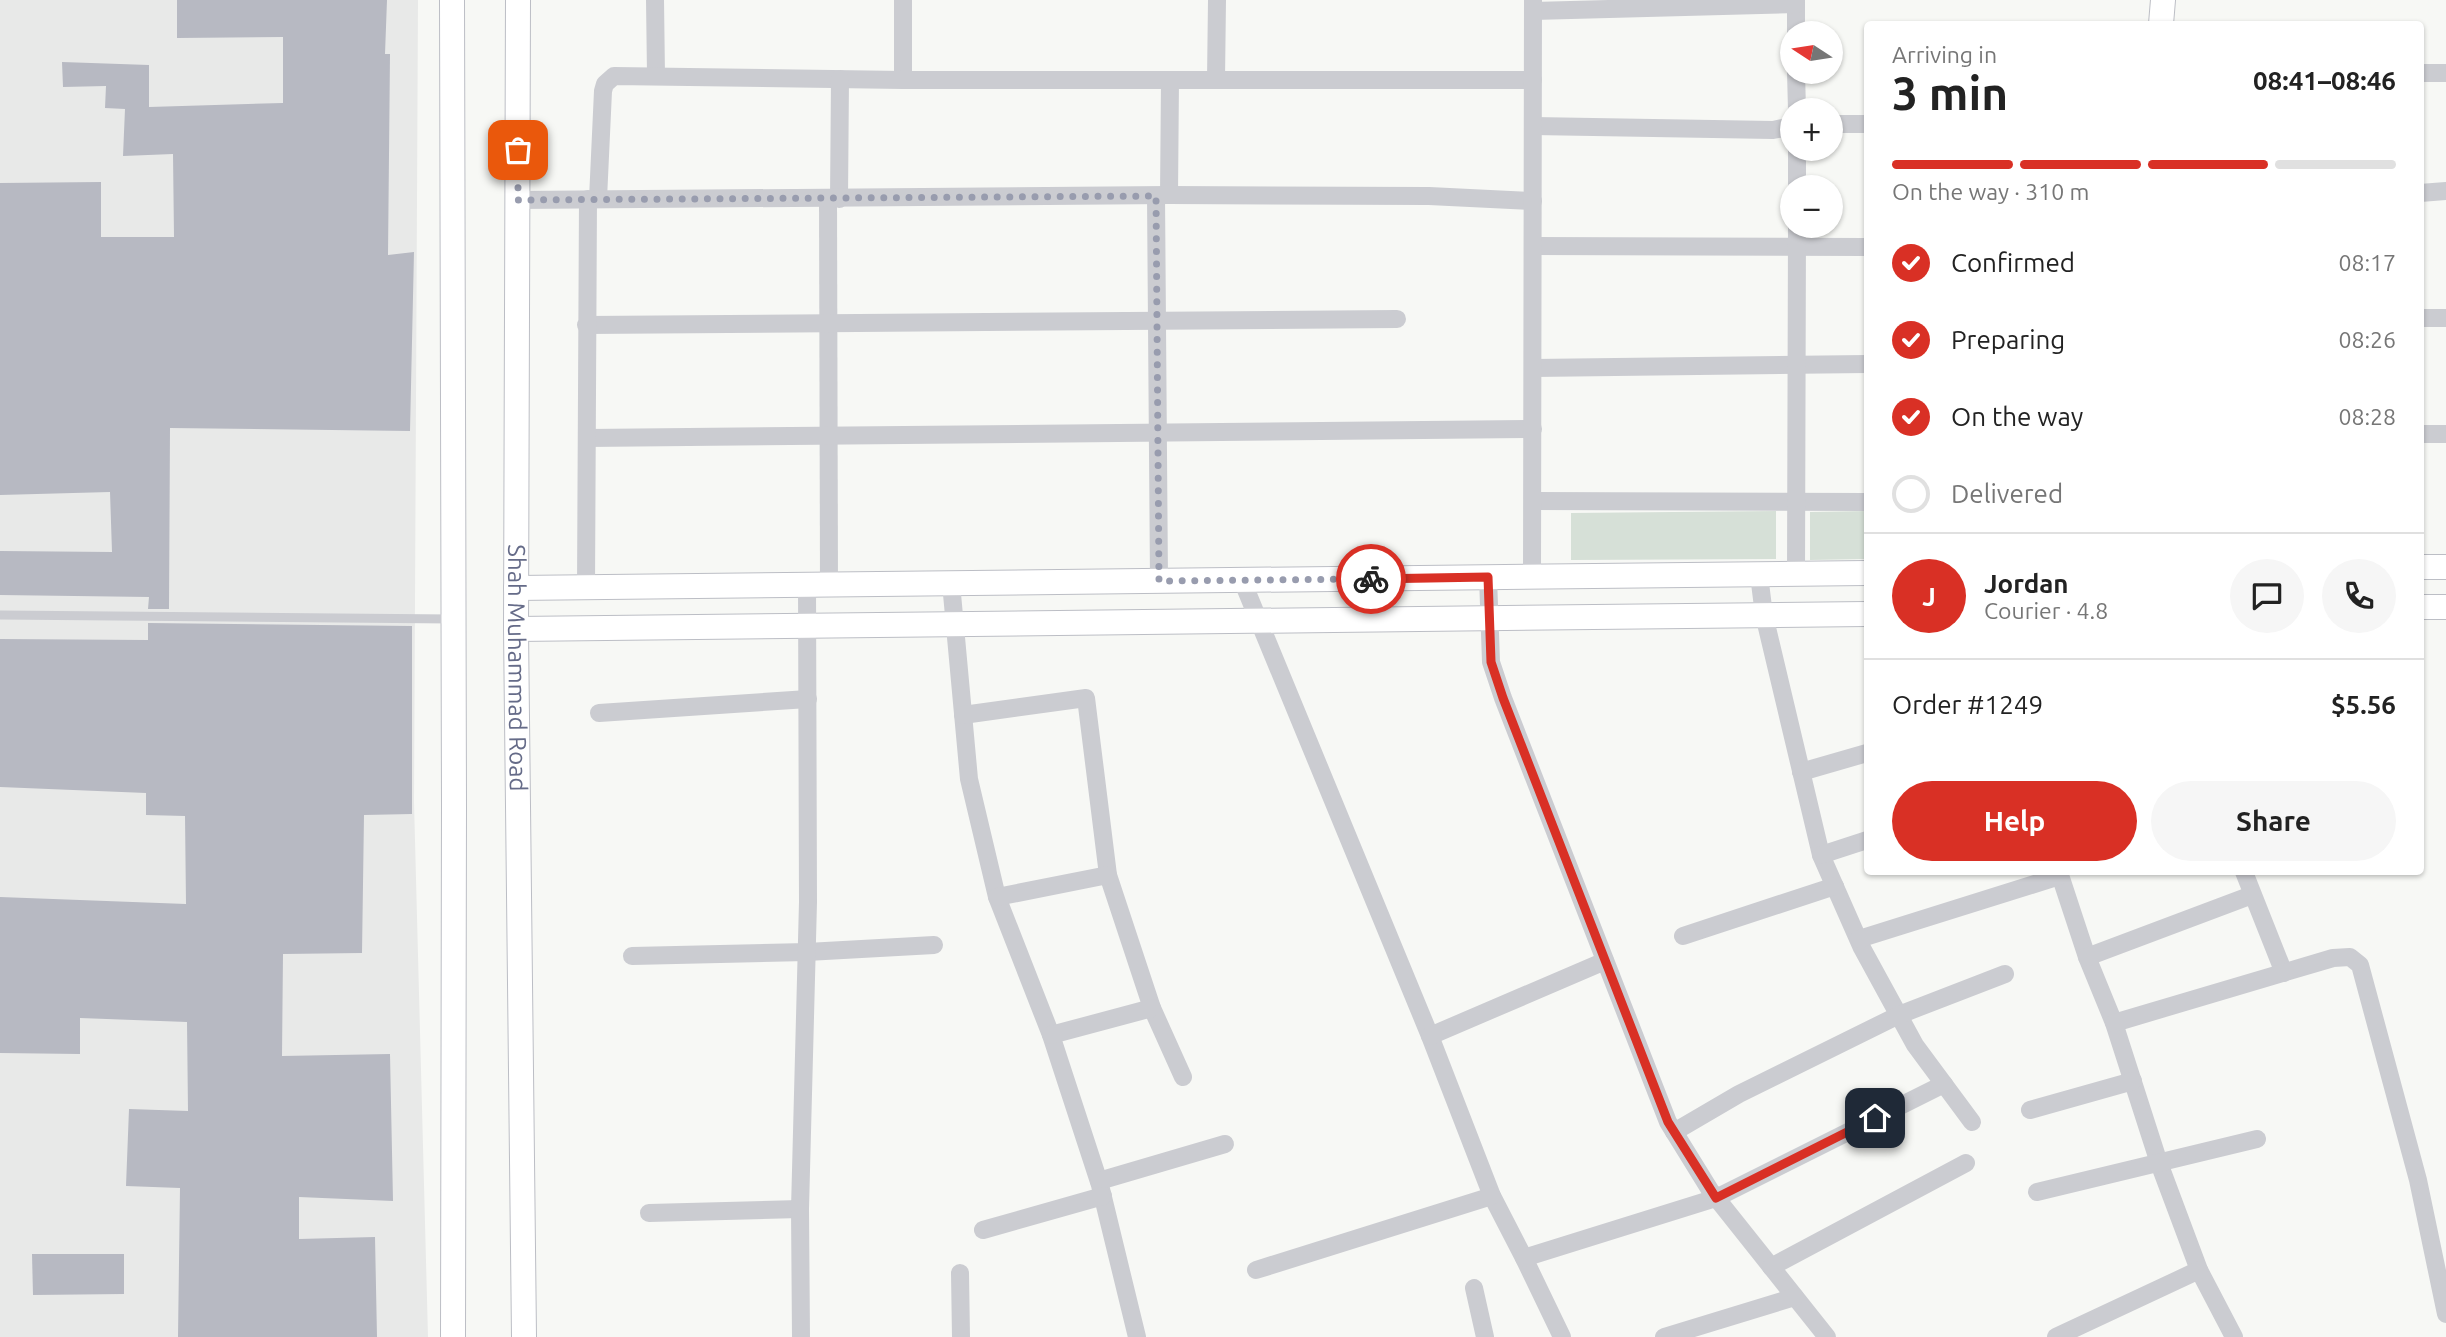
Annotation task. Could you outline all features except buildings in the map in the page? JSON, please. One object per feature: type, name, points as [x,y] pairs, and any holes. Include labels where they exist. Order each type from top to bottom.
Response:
[{"type":"street","points":[[452,0],[453,1337]]},
{"type":"street","name":"Shah Muhammad Road","points":[[518,0],[516,629],[524,1337]]},
{"type":"street","points":[[655,0],[656,75]]},
{"type":"street","points":[[903,0],[903,80]]},
{"type":"street","points":[[1216,80],[1217,0]]},
{"type":"street","points":[[2161,21],[2163,0]]},
{"type":"street","points":[[1532,577],[1533,5],[1796,2],[1796,21]]},
{"type":"street","points":[[2424,73],[2446,73]]},
{"type":"street","points":[[586,587],[586,325],[593,200],[606,84],[614,76],[903,80],[1533,80]]},
{"type":"street","points":[[801,1337],[800,1209],[807,952],[808,626],[818,585],[829,435],[828,325],[840,79]]},
{"type":"street","points":[[1159,581],[1157,319],[1170,80]]},
{"type":"street","points":[[1843,124],[1864,124]]},
{"type":"street","points":[[1533,126],[1780,128]]},
{"type":"street","points":[[2424,192],[2446,191]]},
{"type":"street","points":[[518,200],[1163,195],[1429,197],[1533,201]]},
{"type":"street","points":[[1796,574],[1797,238]]},
{"type":"street","points":[[1533,246],[1864,247]]},
{"type":"street","points":[[2424,318],[2446,318]]},
{"type":"street","points":[[586,325],[828,325],[1157,319],[1397,320]]},
{"type":"street","points":[[1533,368],[1864,364]]},
{"type":"street","points":[[587,438],[1533,429]]},
{"type":"street","points":[[2424,434],[2446,434]]},
{"type":"street","points":[[1533,501],[1864,502]]},
{"type":"street","points":[[2424,567],[2446,567]]},
{"type":"street","points":[[516,588],[1864,573]]},
{"type":"street","points":[[1759,575],[1764,615],[1821,855],[1858,939],[1915,1045],[1972,1122]]},
{"type":"street","points":[[1488,577],[1491,662],[1668,1122],[1716,1198],[1827,1337]]},
{"type":"street","points":[[1242,580],[1430,1036],[1492,1196],[1562,1337]]},
{"type":"street","points":[[951,583],[969,779],[997,897],[1051,1035],[1101,1189],[1137,1337]]},
{"type":"street","points":[[2424,607],[2446,607]]},
{"type":"street","points":[[516,629],[1864,614]]},
{"type":"street","points":[[963,715],[1086,698],[1108,875],[1152,1008],[1183,1077]]},
{"type":"street","points":[[598,713],[808,699]]},
{"type":"street","points":[[1801,772],[1864,753]]},
{"type":"street","points":[[1821,855],[1864,841]]},
{"type":"street","points":[[997,897],[1108,875]]},
{"type":"street","points":[[1858,939],[2057,875]]},
{"type":"street","points":[[2060,875],[2087,957],[2114,1023],[2159,1163],[2199,1270],[2234,1337]]},
{"type":"street","points":[[2245,875],[2284,972]]},
{"type":"street","points":[[1683,936],[1835,886]]},
{"type":"street","points":[[2087,957],[2252,895]]},
{"type":"street","points":[[632,956],[934,946]]},
{"type":"street","points":[[2114,1023],[2333,958],[2350,957],[2360,965],[2440,1252],[2446,1314]]},
{"type":"street","points":[[1430,1036],[1605,961]]},
{"type":"street","points":[[1674,1132],[1738,1094],[1899,1015],[2005,974]]},
{"type":"street","points":[[1051,1035],[1152,1008]]},
{"type":"street","points":[[2030,1110],[2133,1081]]},
{"type":"street","points":[[1524,1258],[1716,1198],[1944,1084]]},
{"type":"street","points":[[2037,1192],[2257,1139]]},
{"type":"street","points":[[983,1230],[1225,1144]]},
{"type":"street","points":[[1771,1267],[1966,1163]]},
{"type":"street","points":[[1256,1270],[1492,1196]]},
{"type":"street","points":[[649,1213],[800,1209]]},
{"type":"street","points":[[2056,1337],[2199,1270]]},
{"type":"street","points":[[960,1273],[961,1337]]},
{"type":"street","points":[[1474,1288],[1485,1337]]},
{"type":"street","points":[[1664,1337],[1795,1297]]},
{"type":"lane","points":[[0,615],[454,620]]},
{"type":"shaded area","points":[[0,0],[418,0],[414,802],[428,1337],[0,1337]]},
{"type":"shaded area","points":[[1776,511],[1776,559],[1571,560],[1571,513]]},
{"type":"shaded area","points":[[1864,511],[1864,559],[1810,560],[1810,512]]},
{"type":"way so far","points":[[518,150],[518,200],[1156,196],[1159,581],[1371,579]]},
{"type":"route","points":[[1371,579],[1488,577],[1491,662],[1503,698],[1668,1122],[1716,1198],[1875,1118]]}]
